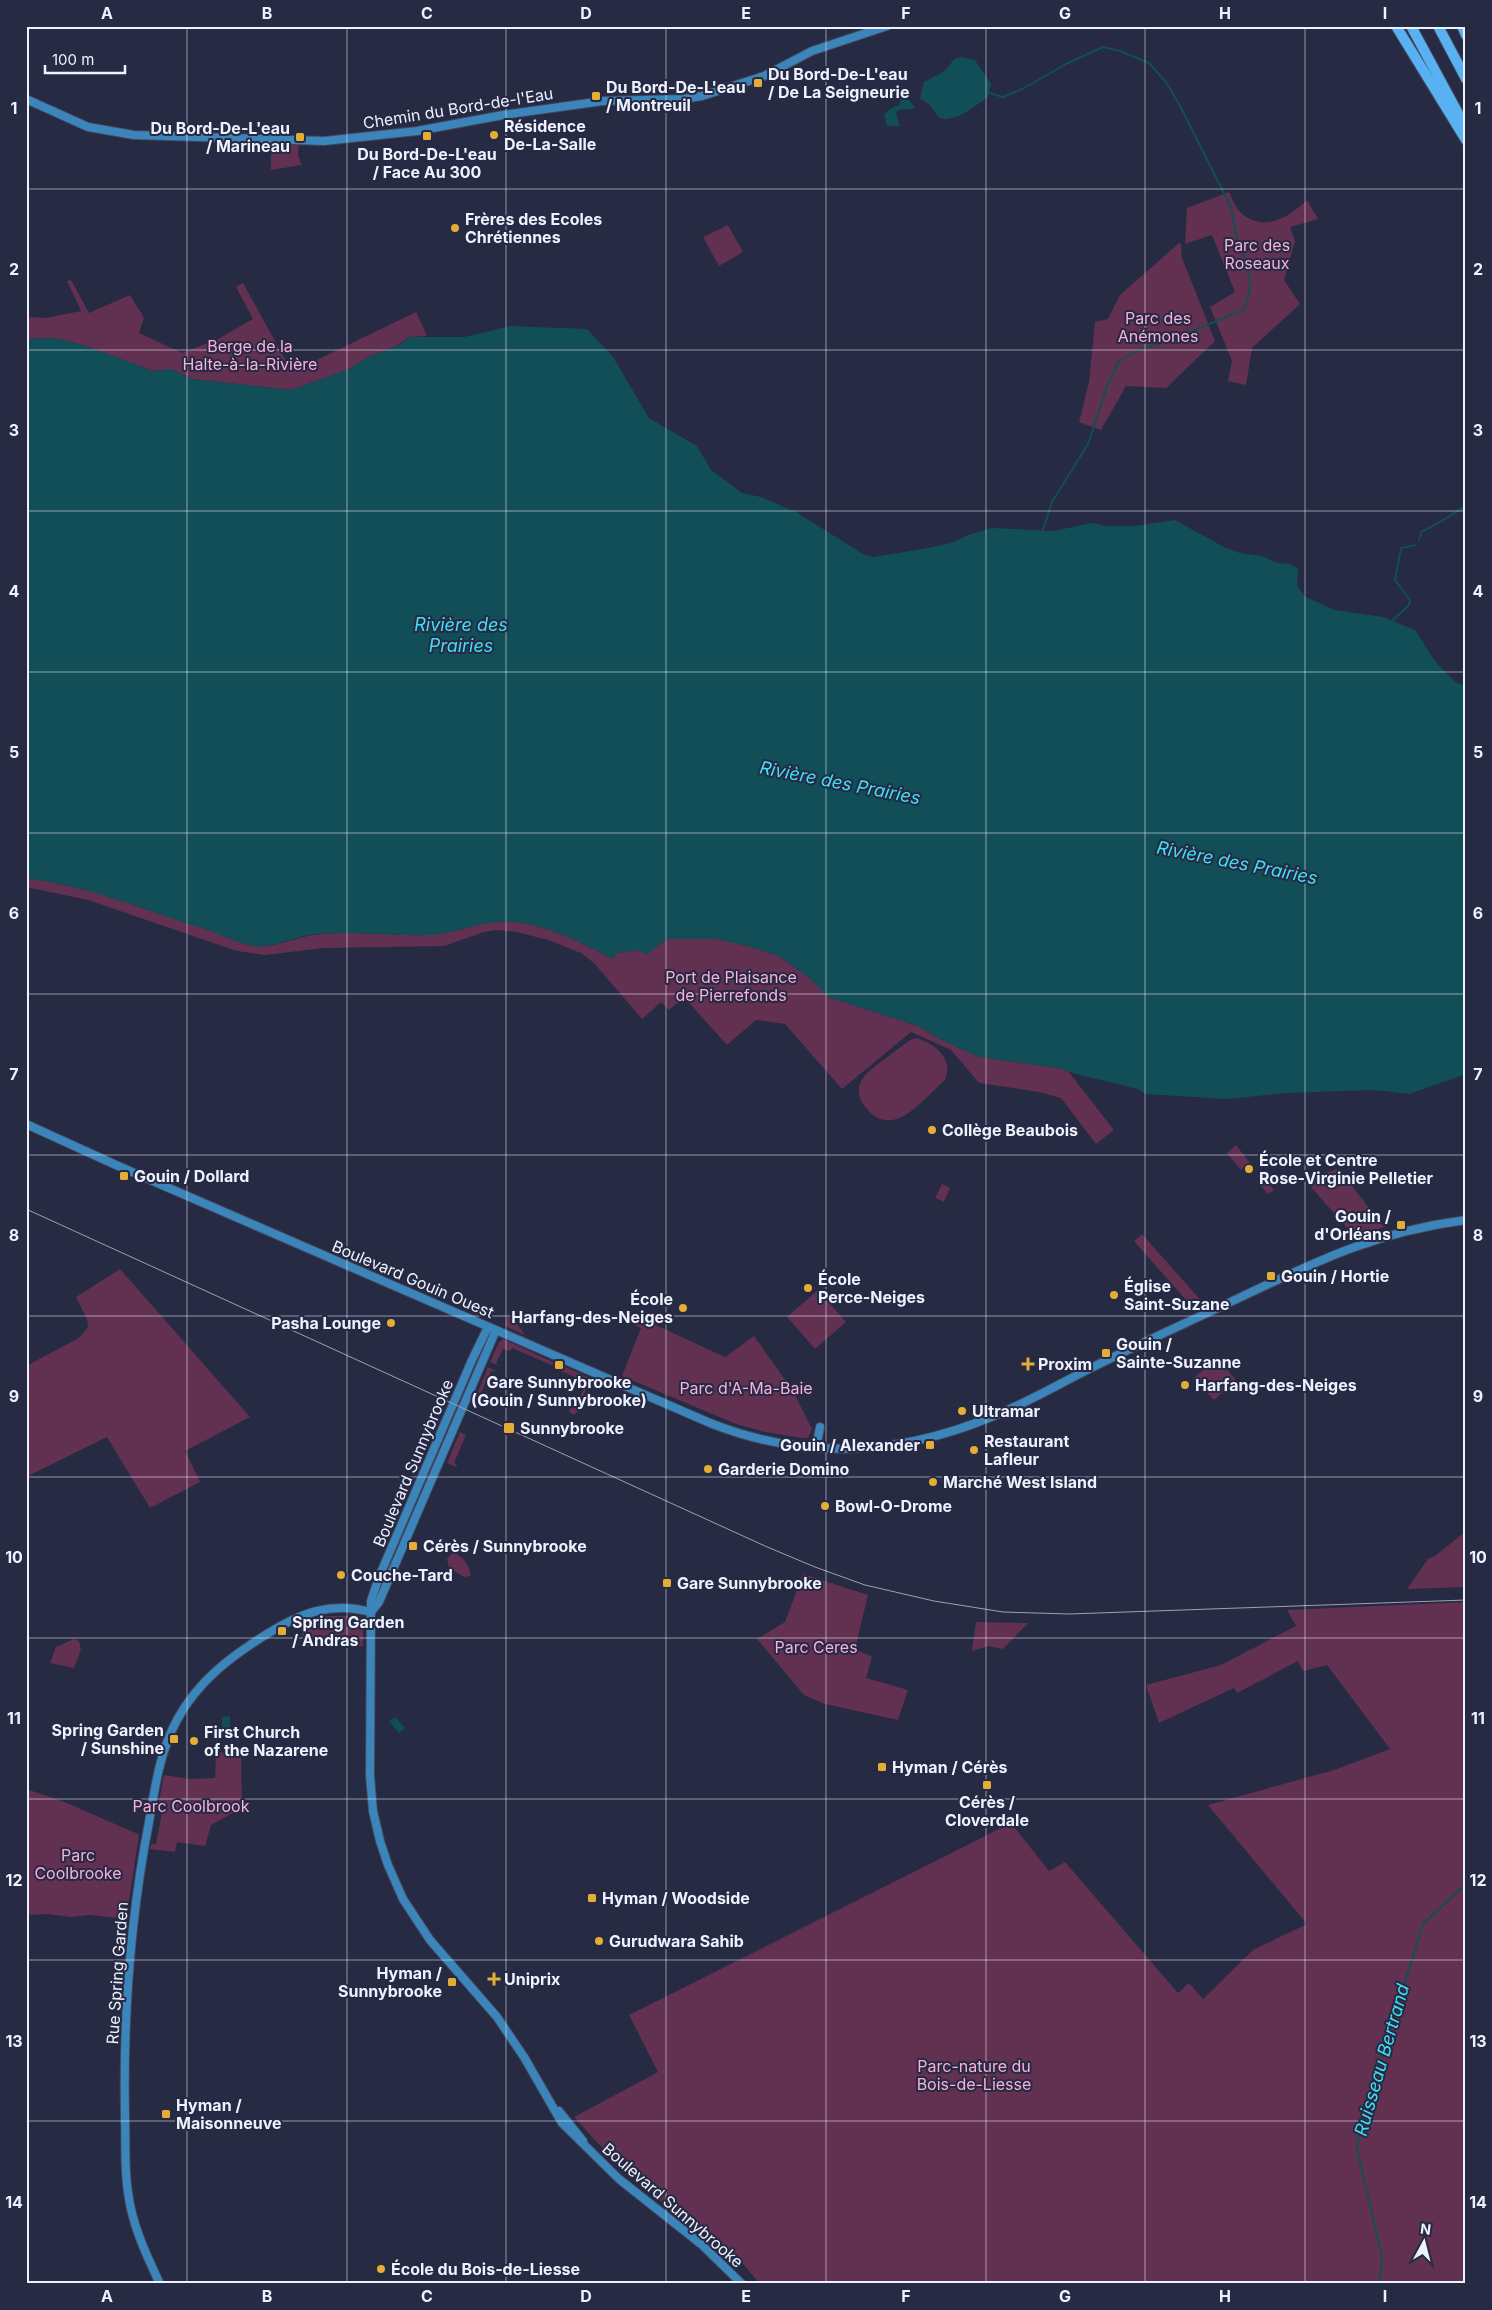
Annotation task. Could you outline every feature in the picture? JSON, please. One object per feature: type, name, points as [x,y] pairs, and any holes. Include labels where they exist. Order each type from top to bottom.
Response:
[{"type":"highway","points":[[1396,26],[1466,140]]},
{"type":"highway","points":[[1411,26],[1466,128]]},
{"type":"highway","points":[[1438,26],[1466,79]]},
{"type":"highway","points":[[1462,26],[1466,35]]},
{"type":"street","name":"Chemin du Bord-de-l'Eau","points":[[26,99],[88,127],[134,135],[324,141],[417,131],[503,115],[602,101],[683,99],[702,96],[764,76],[812,51],[887,26]]},
{"type":"street","name":"Boulevard Gouin Ouest","points":[[26,1124],[116,1166],[726,1429],[759,1440],[809,1448],[858,1449],[891,1446],[923,1440],[962,1428],[1020,1404],[1164,1333],[1333,1254],[1402,1231],[1466,1220]]},
{"type":"street","name":"Boulevard Sunnybrooke","points":[[492,1329],[476,1351],[379,1577],[372,1601],[370,1784],[376,1826],[388,1865],[403,1899],[417,1923],[497,2017],[553,2104],[562,2123],[618,2179],[703,2246],[742,2284]]},
{"type":"street","points":[[809,1448],[818,1438],[820,1427]]},
{"type":"street","name":"Rue Spring Garden","points":[[160,2284],[139,2237],[128,2196],[124,2069],[132,1937],[143,1854],[162,1758],[174,1725],[192,1695],[216,1669],[240,1651],[295,1617],[309,1612],[335,1609],[361,1609],[372,1612]]},
{"type":"green space","points":[[271,142],[299,142],[298,156],[302,165],[271,170]]},
{"type":"green space","name":"Parc des Roseaux","points":[[1229,192],[1241,213],[1259,222],[1268,222],[1285,217],[1307,200],[1318,219],[1290,227],[1295,241],[1284,280],[1300,304],[1252,348],[1246,385],[1228,381],[1232,361],[1210,307],[1235,292],[1212,235],[1185,244],[1187,208]]},
{"type":"green space","points":[[728,225],[743,252],[719,266],[703,237]]},
{"type":"green space","name":"Parc des Anémones","points":[[1179,243],[1181,244],[1182,258],[1215,341],[1166,388],[1126,386],[1101,430],[1079,422],[1089,382],[1095,322],[1108,319],[1120,295]]},
{"type":"green space","name":"Berge de la Halte-à-la-Rivière","points":[[71,280],[89,313],[130,295],[144,318],[139,333],[182,353],[218,339],[253,319],[236,287],[243,283],[292,372],[416,312],[427,336],[409,337],[397,346],[370,356],[347,370],[291,390],[192,379],[171,369],[153,371],[86,346],[56,338],[26,339],[26,317],[46,318],[81,311],[67,281]]},
{"type":"green space","name":"Port de Plaisance de Pierrefonds","points":[[26,878],[95,893],[255,946],[272,945],[322,934],[436,935],[486,923],[510,922],[541,927],[556,932],[613,959],[617,953],[636,950],[647,954],[667,939],[716,939],[748,946],[779,956],[811,979],[829,997],[918,1026],[944,1041],[979,1057],[1068,1071],[1114,1130],[1096,1144],[1061,1098],[1039,1092],[979,1083],[951,1050],[911,1032],[842,1089],[785,1024],[756,1020],[727,1045],[684,997],[669,1010],[661,1002],[642,1019],[594,963],[581,953],[548,940],[517,932],[497,930],[484,932],[444,946],[324,948],[265,955],[237,951],[88,900],[26,887]]},
{"type":"green space","points":[[916,1038],[930,1044],[941,1053],[947,1065],[945,1080],[905,1115],[895,1120],[884,1120],[874,1115],[863,1104],[859,1091],[861,1081],[878,1064],[910,1040]]},
{"type":"green space","points":[[1236,1145],[1250,1163],[1241,1170],[1227,1153]]},
{"type":"green space","points":[[1337,1169],[1384,1227],[1355,1237],[1311,1187],[1310,1179]]},
{"type":"green space","points":[[1265,1179],[1274,1190],[1268,1194],[1259,1184]]},
{"type":"green space","points":[[942,1184],[950,1188],[944,1202],[935,1198]]},
{"type":"green space","points":[[1142,1234],[1204,1304],[1194,1309],[1134,1241]]},
{"type":"green space","points":[[120,1269],[250,1417],[185,1451],[200,1482],[150,1508],[107,1437],[26,1477],[26,1366],[79,1338],[88,1327],[87,1319],[76,1297]]},
{"type":"green space","points":[[818,1290],[846,1322],[815,1349],[787,1317]]},
{"type":"green space","name":"Parc d'A-Ma-Baie","points":[[636,1316],[725,1357],[754,1336],[793,1391],[812,1429],[808,1438],[765,1432],[736,1424],[622,1376],[641,1328],[633,1324]]},
{"type":"green space","points":[[507,1317],[513,1318],[525,1335],[507,1327],[505,1324]]},
{"type":"green space","points":[[503,1339],[559,1365],[558,1368],[512,1348],[510,1351],[503,1349],[496,1363],[500,1366],[490,1362],[499,1342]]},
{"type":"green space","points":[[1218,1359],[1236,1380],[1214,1400],[1193,1378]]},
{"type":"green space","points":[[563,1366],[590,1378],[578,1411],[574,1415],[569,1412],[571,1407],[574,1409],[584,1388],[580,1386],[582,1380],[561,1371]]},
{"type":"green space","points":[[488,1367],[497,1372],[491,1371],[480,1395],[477,1394]]},
{"type":"green space","points":[[460,1432],[466,1435],[454,1463],[457,1465],[456,1467],[447,1463]]},
{"type":"green space","points":[[1466,1531],[1466,1587],[1407,1589],[1428,1559],[1435,1556]]},
{"type":"green space","points":[[453,1552],[465,1562],[470,1576],[464,1577],[449,1568],[447,1559]]},
{"type":"green space","points":[[393,1554],[395,1555],[375,1600]]},
{"type":"green space","name":"Parc Ceres","points":[[803,1574],[868,1595],[856,1645],[857,1650],[872,1657],[866,1678],[908,1690],[898,1720],[825,1704],[804,1695],[757,1639],[785,1622]]},
{"type":"green space","name":"Parc-nature du Bois-de-Liesse","points":[[1466,1602],[1466,2284],[760,2284],[740,2260],[711,2234],[661,2201],[614,2161],[574,2117],[658,2072],[629,2015],[1011,1823],[1049,1871],[1065,1862],[1178,1993],[1189,1983],[1203,1999],[1253,1950],[1307,1924],[1208,1805],[1334,1770],[1390,1749],[1327,1665],[1303,1671],[1298,1661],[1237,1693],[1234,1688],[1159,1723],[1146,1685],[1221,1665],[1296,1626],[1287,1610]]},
{"type":"green space","points":[[360,1616],[363,1622],[363,1646],[305,1647],[301,1622],[308,1618]]},
{"type":"green space","points":[[976,1622],[1028,1623],[1003,1649],[988,1646],[972,1651]]},
{"type":"green space","points":[[74,1639],[79,1641],[81,1649],[74,1668],[50,1663],[56,1647]]},
{"type":"green space","name":"Parc Coolbrook","points":[[216,1752],[241,1754],[242,1808],[211,1825],[205,1846],[177,1842],[175,1852],[150,1849],[151,1844],[156,1844],[164,1802],[159,1801],[164,1775],[189,1779],[215,1778]]},
{"type":"green space","name":"Parc Coolbrooke","points":[[26,1789],[62,1801],[138,1834],[126,1919],[90,1915],[70,1917],[48,1914],[26,1915]]},
{"type":"water","points":[[962,57],[975,60],[991,84],[988,97],[959,116],[945,119],[939,118],[930,105],[920,98],[924,82],[945,71],[954,59]]},
{"type":"water","points":[[901,99],[909,100],[915,107],[913,109],[898,110],[896,114],[900,126],[887,126],[884,115],[890,109],[899,105]]},
{"type":"water","name":"Rivière des Prairies","points":[[511,326],[587,329],[613,357],[649,418],[697,446],[711,470],[742,493],[761,497],[796,512],[863,554],[873,557],[923,549],[951,543],[968,535],[992,528],[1053,531],[1093,523],[1105,526],[1134,526],[1175,520],[1224,547],[1240,553],[1262,556],[1277,563],[1289,564],[1298,568],[1297,585],[1304,596],[1334,610],[1383,617],[1415,630],[1435,661],[1455,682],[1466,686],[1466,1074],[1409,1094],[1375,1090],[1286,1093],[1227,1099],[1145,1094],[1138,1089],[1058,1068],[979,1057],[944,1041],[918,1026],[828,997],[811,979],[779,956],[748,946],[716,939],[667,939],[647,954],[636,950],[617,953],[613,959],[556,932],[541,927],[510,922],[495,922],[436,935],[318,934],[271,945],[255,946],[116,899],[72,887],[26,878],[26,339],[56,338],[86,346],[153,371],[171,369],[192,379],[291,390],[347,370],[370,356],[400,345],[409,337],[464,337]]},
{"type":"water","points":[[230,1716],[230,1731],[222,1731],[222,1717]]},
{"type":"water","points":[[395,1717],[405,1728],[399,1733],[389,1721]]},
{"type":"waterway","points":[[989,93],[1003,97],[1103,47],[1120,51],[1149,63],[1166,82],[1180,106],[1231,207],[1238,245],[1244,256],[1250,281],[1249,294],[1243,310],[1178,337],[1138,350],[1119,361],[1107,386],[1088,444],[1052,502],[1043,530]]},
{"type":"waterway","points":[[1419,540],[1422,531],[1434,526],[1466,506]]},
{"type":"waterway","points":[[1392,621],[1409,605],[1410,600],[1395,580],[1401,548],[1416,545]]},
{"type":"waterway","name":"Ruisseau Bertrand","points":[[1378,2284],[1381,2274],[1382,2256],[1357,2149],[1360,2128],[1423,1924],[1466,1884]]},
{"type":"tram line","points":[[26,1209],[765,1546],[865,1585],[934,1601],[1003,1612],[1069,1614],[1466,1600]]},
{"type":"place","name":"Du Bord-De-L'eau / De La Seigneurie","points":[[758,83]]},
{"type":"place","name":"Du Bord-De-L'eau / Montreuil","points":[[596,96]]},
{"type":"place","name":"Résidence De-La-Salle","points":[[494,135]]},
{"type":"place","name":"Du Bord-De-L'eau / Face Au 300","points":[[427,136]]},
{"type":"place","name":"Du Bord-De-L'eau / Marineau","points":[[300,137]]},
{"type":"place","name":"Frères des Ecoles Chrétiennes","points":[[455,228]]},
{"type":"place","name":"Collège Beaubois","points":[[932,1130]]},
{"type":"place","name":"École et Centre Rose-Virginie Pelletier","points":[[1249,1169]]},
{"type":"place","name":"Gouin / Dollard","points":[[124,1176]]},
{"type":"place","name":"Gouin / d'Orléans","points":[[1401,1225]]},
{"type":"place","name":"Gouin / Hortie","points":[[1271,1276]]},
{"type":"place","name":"École Perce-Neiges","points":[[808,1288]]},
{"type":"place","name":"Église Saint-Suzane","points":[[1114,1295]]},
{"type":"place","name":"École Harfang-des-Neiges","points":[[683,1308]]},
{"type":"place","name":"Pasha Lounge","points":[[391,1323]]},
{"type":"place","name":"Gouin / Sainte-Suzanne","points":[[1106,1353]]},
{"type":"place","name":"Proxim","points":[[1028,1364]]},
{"type":"place","name":"Gare Sunnybrooke (Gouin / Sunnybrooke)","points":[[559,1365]]},
{"type":"place","name":"Harfang-des-Neiges","points":[[1185,1385]]},
{"type":"place","name":"Ultramar","points":[[962,1411]]},
{"type":"place","name":"Sunnybrooke","points":[[509,1428]]},
{"type":"place","name":"Gouin / Alexander","points":[[930,1445]]},
{"type":"place","name":"Restaurant Lafleur","points":[[974,1450]]},
{"type":"place","name":"Garderie Domino","points":[[708,1469]]},
{"type":"place","name":"Marché West Island","points":[[933,1482]]},
{"type":"place","name":"Bowl-O-Drome","points":[[825,1506]]},
{"type":"place","name":"Cérès / Sunnybrooke","points":[[413,1546]]},
{"type":"place","name":"Couche-Tard","points":[[341,1575]]},
{"type":"place","name":"Gare Sunnybrooke","points":[[667,1583]]},
{"type":"place","name":"Spring Garden / Andras","points":[[282,1631]]},
{"type":"place","name":"Spring Garden / Sunshine","points":[[174,1739]]},
{"type":"place","name":"First Church of the Nazarene","points":[[194,1741]]},
{"type":"place","name":"Hyman / Cérès","points":[[882,1767]]},
{"type":"place","name":"Cérès / Cloverdale","points":[[987,1785]]},
{"type":"place","name":"Hyman / Woodside","points":[[592,1898]]},
{"type":"place","name":"Gurudwara Sahib","points":[[599,1941]]},
{"type":"place","name":"Uniprix","points":[[494,1979]]},
{"type":"place","name":"Hyman / Sunnybrooke","points":[[452,1982]]},
{"type":"place","name":"Hyman / Maisonneuve","points":[[166,2114]]},
{"type":"place","name":"École du Bois-de-Liesse","points":[[381,2269]]}]
